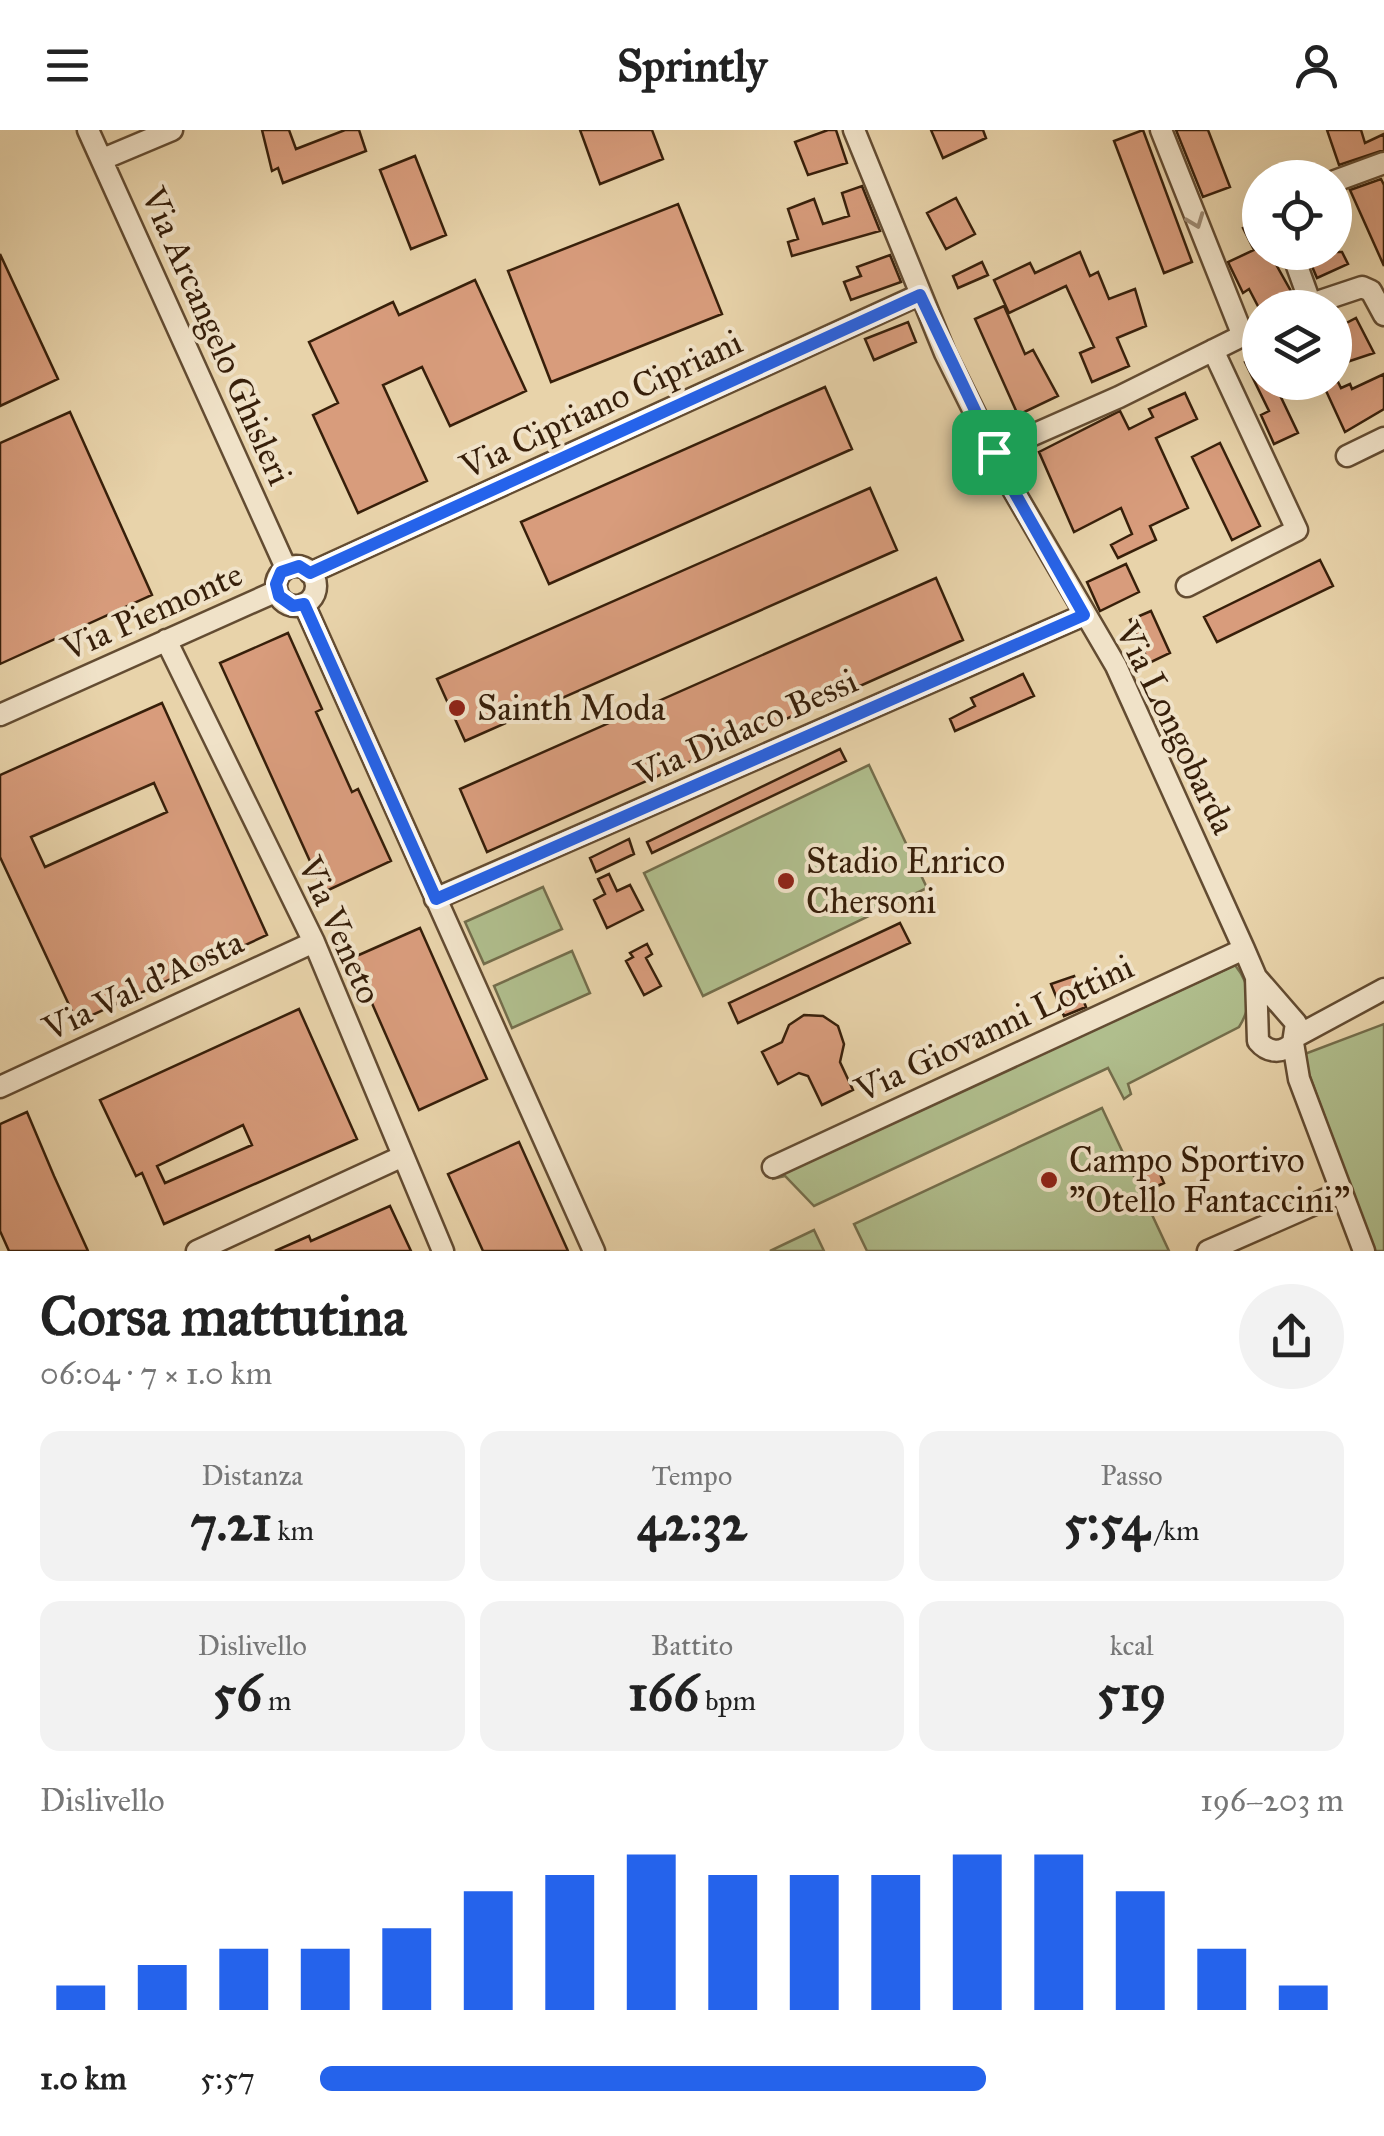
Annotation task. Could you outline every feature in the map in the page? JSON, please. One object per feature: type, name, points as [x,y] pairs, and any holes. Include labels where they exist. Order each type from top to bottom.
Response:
[{"type":"street","name":"Via Arcangelo Ghisleri","points":[[88,130],[286,568]]},
{"type":"street","points":[[103,160],[172,130]]},
{"type":"street","name":"Via Longobarda","points":[[854,130],[920,295],[994,452],[1116,666],[1256,977],[1296,1023],[1288,1044]]},
{"type":"street","points":[[1161,130],[1242,312]]},
{"type":"street","points":[[1352,175],[1384,163]]},
{"type":"street","points":[[1350,290],[1362,286],[1372,291],[1384,315]]},
{"type":"street","name":"Via Cipriano Cipriani","points":[[310,573],[920,295]]},
{"type":"street","points":[[994,452],[1242,336]]},
{"type":"street","points":[[1188,586],[1297,530],[1213,350]]},
{"type":"street","points":[[1346,456],[1384,438]]},
{"type":"street","points":[[299,566],[310,573],[315,590],[304,604],[287,604],[276,591],[278,578],[286,568],[299,566]]},
{"type":"street","name":"Via Piemonte","points":[[0,715],[276,591]]},
{"type":"street","points":[[304,604],[594,1251]]},
{"type":"street","name":"Via Didaco Bessi","points":[[436,899],[1084,615]]},
{"type":"street","name":"Via Veneto","points":[[166,640],[314,942],[443,1251]]},
{"type":"street","name":"Via Val d'Aosta","points":[[0,1087],[314,942]]},
{"type":"street","name":"Via Giovanni Lottini","points":[[772,1168],[1244,949]]},
{"type":"street","name":"Via Longobarda","points":[[1256,977],[1257,1020]]},
{"type":"street","points":[[1330,1015],[1268,1010],[1257,1020],[1258,1040],[1288,1044],[1330,1015],[1384,989]]},
{"type":"street","points":[[1288,1044],[1364,1251]]},
{"type":"street","points":[[196,1251],[401,1157]]},
{"type":"street","points":[[1208,1251],[1342,1192]]},
{"type":"green space","name":"Stadio Enrico Chersoni","points":[[869,765],[927,888],[703,996],[644,873]]},
{"type":"green space","points":[[543,887],[562,929],[484,964],[465,922]]},
{"type":"green space","points":[[572,951],[590,993],[512,1028],[494,986]]},
{"type":"green space","points":[[1235,965],[1248,995],[1247,1011],[1239,1027],[1128,1084],[1131,1094],[1124,1099],[1108,1068],[814,1206],[785,1176],[772,1179]]},
{"type":"green space","points":[[1384,1024],[1384,1251],[1374,1251],[1302,1055]]},
{"type":"green space","name":"Campo Sportivo \"Otello Fantaccini\"","points":[[1102,1108],[1169,1251],[867,1251],[854,1224]]},
{"type":"green space","points":[[814,1230],[824,1251],[770,1251]]},
{"type":"building","points":[[262,130],[289,130],[296,149],[345,130],[359,130],[366,151],[283,183],[278,168],[272,171]]},
{"type":"building","points":[[580,130],[652,130],[663,159],[600,184]]},
{"type":"building","points":[[836,130],[847,163],[808,175],[795,142]]},
{"type":"building","points":[[931,130],[983,130],[986,138],[943,158]]},
{"type":"building","points":[[1143,130],[1192,262],[1164,273],[1114,141]]},
{"type":"building","points":[[1176,130],[1208,130],[1230,187],[1203,197]]},
{"type":"building","points":[[1327,130],[1361,130],[1365,143],[1384,134],[1384,150],[1352,161],[1337,160]]},
{"type":"building","points":[[415,156],[446,235],[411,249],[380,170]]},
{"type":"building","points":[[1381,179],[1384,185],[1384,266],[1352,194],[1352,189]]},
{"type":"building","points":[[862,186],[880,231],[792,256],[788,242],[798,239],[788,209],[814,199],[823,224],[849,216],[842,193]]},
{"type":"building","points":[[956,198],[975,234],[946,249],[927,213]]},
{"type":"building","points":[[678,204],[722,314],[551,382],[508,271]]},
{"type":"building","points":[[1080,252],[1090,276],[1098,272],[1109,299],[1135,289],[1146,326],[1117,338],[1129,366],[1092,382],[1080,353],[1094,347],[1066,286],[1009,313],[994,280],[1030,263],[1035,273]]},
{"type":"building","points":[[0,254],[58,379],[0,406]]},
{"type":"building","points":[[890,255],[901,282],[851,300],[844,282],[861,276],[857,267]]},
{"type":"building","points":[[1242,256],[1242,270],[1279,270],[1290,290],[1242,291],[1228,262]]},
{"type":"building","points":[[982,262],[988,275],[958,288],[953,276]]},
{"type":"building","points":[[1314,270],[1335,270],[1317,278]]},
{"type":"building","points":[[475,280],[526,391],[450,426],[422,367],[383,385],[427,481],[358,513],[313,415],[338,403],[309,342],[393,302],[399,315]]},
{"type":"building","points":[[1004,306],[1025,354],[1033,350],[1058,396],[1018,415],[975,319]]},
{"type":"building","points":[[1356,318],[1374,353],[1352,360],[1352,320]]},
{"type":"building","points":[[908,322],[916,342],[874,360],[865,339]]},
{"type":"building","points":[[1384,374],[1384,409],[1345,432],[1330,400],[1352,400],[1352,389]]},
{"type":"building","points":[[825,387],[852,449],[549,584],[521,522]]},
{"type":"building","points":[[1185,393],[1197,419],[1156,438],[1188,508],[1150,526],[1156,540],[1118,558],[1111,545],[1132,534],[1121,508],[1074,532],[1039,452],[1120,411],[1129,429],[1153,417],[1149,409]]},
{"type":"building","points":[[1264,400],[1282,400],[1298,433],[1274,444],[1261,415],[1269,411]]},
{"type":"building","points":[[70,412],[152,595],[0,664],[0,443]]},
{"type":"building","points":[[1220,443],[1260,526],[1232,540],[1192,457]]},
{"type":"building","points":[[870,488],[897,550],[465,741],[437,679]]},
{"type":"building","points":[[1320,560],[1333,586],[1217,642],[1204,617]]},
{"type":"building","points":[[1126,564],[1139,592],[1100,611],[1087,582]]},
{"type":"building","points":[[936,578],[963,640],[487,852],[460,789]]},
{"type":"building","points":[[1151,611],[1170,653],[1149,663],[1130,620]]},
{"type":"building","points":[[288,633],[322,709],[316,712],[352,792],[358,789],[391,861],[324,892],[220,663]]},
{"type":"building","points":[[1023,674],[1034,696],[955,731],[950,719],[975,706],[971,698]]},
{"type":"building","points":[[162,703],[267,935],[77,1022],[0,857],[0,775]],"holes":[[[154,783],[167,812],[45,867],[31,837]]]},
{"type":"building","points":[[840,749],[846,761],[652,853],[647,842]]},
{"type":"building","points":[[629,839],[634,854],[596,872],[590,858]]},
{"type":"building","points":[[609,874],[617,891],[630,885],[643,910],[607,928],[594,900],[605,894],[598,879]]},
{"type":"building","points":[[900,923],[910,943],[738,1023],[729,1003]]},
{"type":"building","points":[[420,928],[487,1079],[419,1110],[352,958]]},
{"type":"building","points":[[647,944],[652,954],[646,958],[661,986],[644,995],[626,961],[633,957],[630,953]]},
{"type":"building","points":[[1074,976],[1086,1007],[1064,1016],[1051,984]]},
{"type":"building","points":[[299,1009],[357,1139],[164,1224],[142,1173],[136,1176],[100,1100]],"holes":[[[243,1125],[252,1145],[165,1183],[157,1166]]]},
{"type":"building","points":[[804,1015],[823,1016],[838,1026],[844,1044],[840,1062],[853,1090],[822,1105],[808,1076],[799,1073],[778,1084],[762,1052],[782,1042],[789,1025]]},
{"type":"building","points":[[27,1112],[88,1251],[9,1251],[0,1231],[0,1124]]},
{"type":"building","points":[[519,1142],[568,1251],[483,1251],[448,1174]]},
{"type":"building","points":[[1154,1161],[1164,1183],[1144,1192],[1134,1170]]},
{"type":"building","points":[[390,1206],[411,1251],[275,1251],[309,1236],[311,1241]]},
{"type":"place","name":"Sainth Moda","points":[[457,708]]},
{"type":"place","name":"Stadio Enrico Chersoni","points":[[786,881]]},
{"type":"place","name":"Campo Sportivo \"Otello Fantaccini\"","points":[[1049,1180]]},
{"type":"route","points":[[920,295],[994,452],[1084,615],[436,899],[304,604],[287,604],[276,591],[278,578],[286,568],[299,566],[310,573],[920,295]]}]
